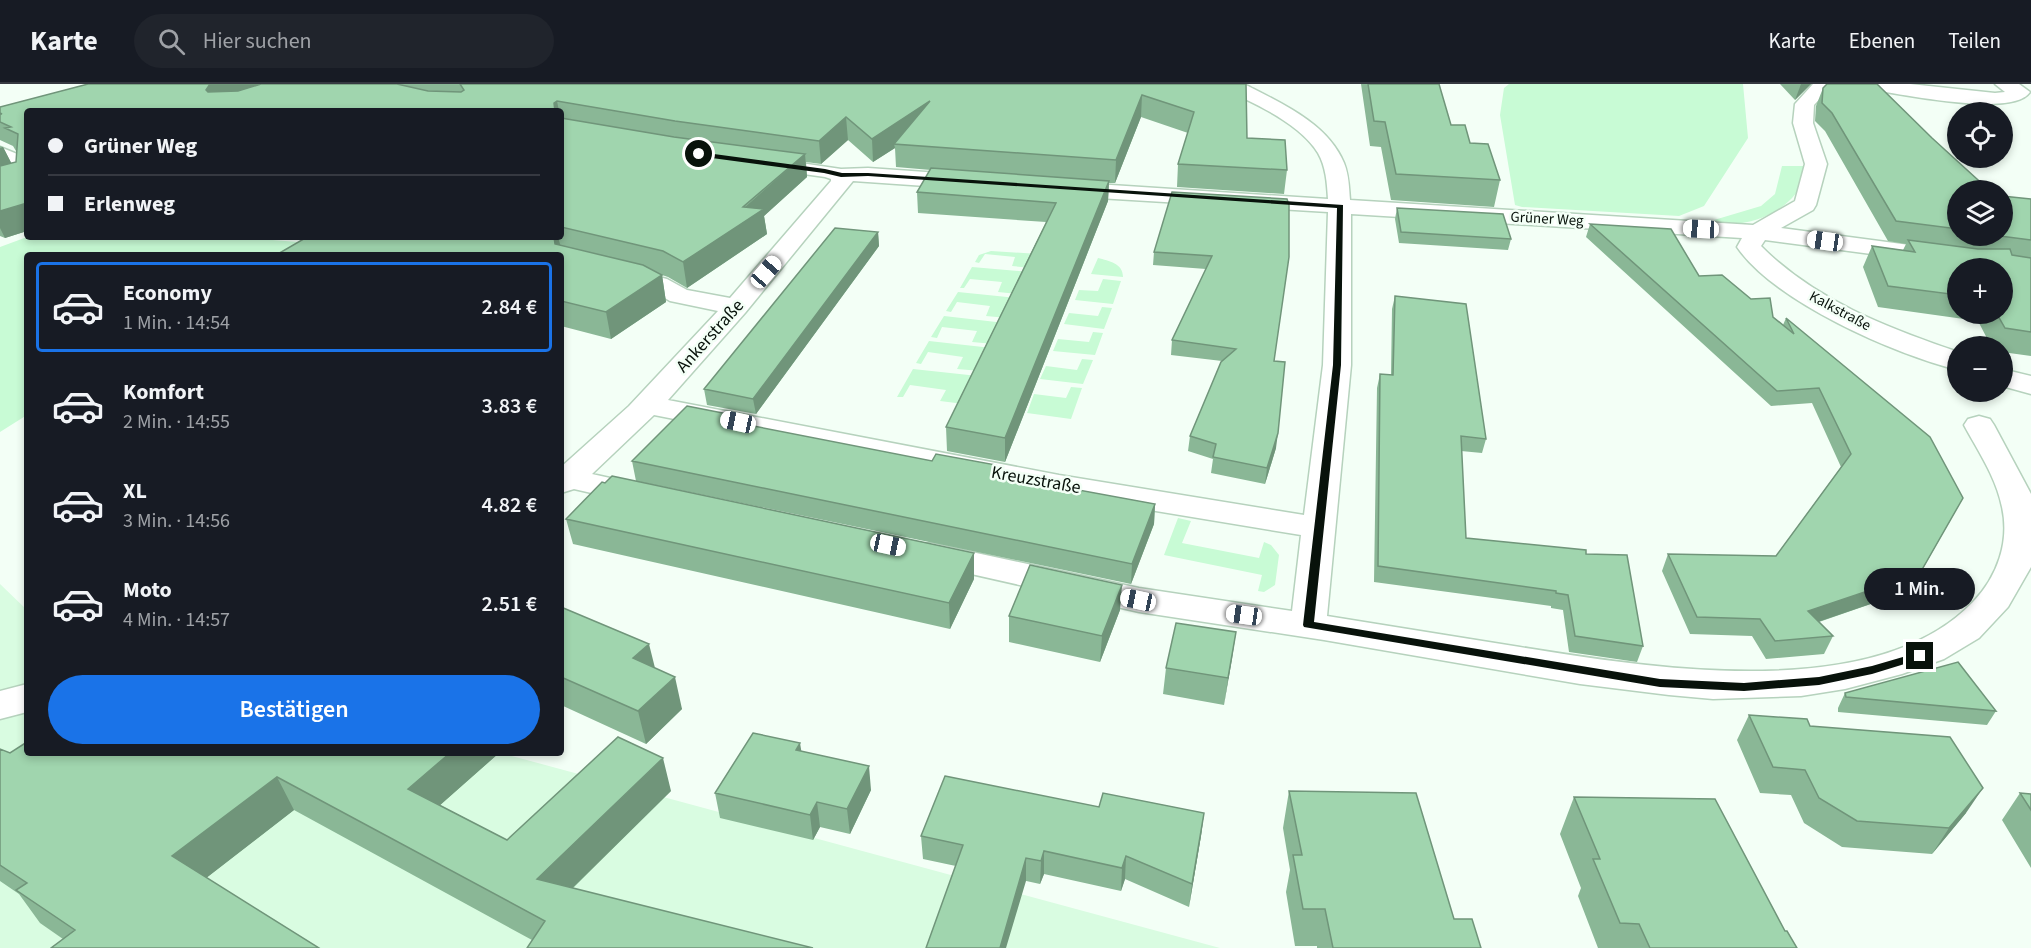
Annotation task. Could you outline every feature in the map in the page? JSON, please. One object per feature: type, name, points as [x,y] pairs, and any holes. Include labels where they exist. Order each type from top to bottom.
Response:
[{"type":"street","points":[[1228,84],[1285,114],[1326,148],[1334,164],[1340,206],[1337,365],[1308,625]]},
{"type":"street","points":[[1757,232],[1805,205],[1816,164],[1803,123],[1805,104],[1820,88],[1839,84]]},
{"type":"street","points":[[1873,84],[1995,100],[2017,97],[2021,92],[2004,84]]},
{"type":"street","points":[[0,153],[24,165]]},
{"type":"street","points":[[746,161],[841,175],[868,174],[991,184]]},
{"type":"street","name":"Ankerstraße","points":[[564,481],[649,405],[830,197],[842,182],[841,175]]},
{"type":"street","name":"Grüner Weg","points":[[1047,188],[1757,232],[1938,256]]},
{"type":"street","name":"Kalkstraße","points":[[1757,232],[1749,247],[1760,260],[1787,282],[1826,305],[1873,328],[1947,358]]},
{"type":"street","points":[[564,261],[658,284],[679,296],[736,307]]},
{"type":"street","points":[[2013,379],[2031,385]]},
{"type":"street","name":"Kreuzstraße","points":[[649,405],[1059,485],[1318,528]]},
{"type":"street","points":[[899,547],[1138,600],[1308,625],[1660,683],[1744,687],[1819,681],[1872,670],[1920,656],[1951,642],[1981,617],[2004,590],[2019,552],[2021,519],[2011,483],[1980,425]]},
{"type":"street","points":[[564,481],[673,501]]},
{"type":"street","points":[[0,705],[24,699]]},
{"type":"shaded area","points":[[1509,84],[1743,84],[1748,138],[1704,206],[1679,216],[1522,207],[1515,205],[1500,115],[1504,88]]},
{"type":"shaded area","points":[[1782,166],[1803,166],[1802,183],[1786,204],[1763,217],[1750,221],[1725,223],[1714,220],[1761,206],[1775,194]]},
{"type":"shaded area","points":[[24,238],[24,240],[273,240],[310,243],[295,252],[24,252],[24,417],[0,432],[0,247]]},
{"type":"shaded area","points":[[991,251],[1039,254],[1032,268],[1012,266],[1015,257],[985,254],[979,263],[975,262],[979,255]]},
{"type":"shaded area","points":[[1098,258],[1118,266],[1123,277],[1091,274]]},
{"type":"shaded area","points":[[972,267],[1030,272],[1019,294],[998,292],[1002,282],[970,279],[964,288],[960,288]]},
{"type":"shaded area","points":[[1103,279],[1121,281],[1113,304],[1075,300],[1079,290],[1098,291]]},
{"type":"shaded area","points":[[958,292],[1017,298],[1007,318],[986,316],[990,306],[957,302],[951,312],[946,311]]},
{"type":"shaded area","points":[[1102,307],[1112,308],[1104,329],[1064,324],[1069,313],[1098,316]]},
{"type":"shaded area","points":[[944,316],[1005,323],[994,344],[972,342],[977,331],[942,327],[937,338],[931,337]]},
{"type":"shaded area","points":[[1093,332],[1103,333],[1095,355],[1053,351],[1058,339],[1089,342]]},
{"type":"shaded area","points":[[929,341],[992,348],[981,371],[957,369],[963,357],[928,352],[921,364],[916,363]]},
{"type":"shaded area","points":[[1082,359],[1093,360],[1083,384],[1040,379],[1046,366],[1077,370]]},
{"type":"shaded area","points":[[913,369],[978,376],[964,404],[940,401],[946,390],[910,385],[903,397],[897,397]]},
{"type":"shaded area","points":[[1071,387],[1082,388],[1071,419],[1027,413],[1034,394],[1066,398]]},
{"type":"shaded area","points":[[1178,518],[1191,521],[1182,543],[1259,558],[1264,542],[1271,545],[1279,555],[1275,585],[1264,592],[1258,591],[1262,575],[1164,555]]},
{"type":"shaded area","points":[[0,584],[24,607],[24,756],[512,756],[1220,948],[0,948]]},
{"type":"building","points":[[88,84],[210,84],[206,90],[208,92],[238,91],[261,84],[397,84],[428,91],[461,92],[464,90],[460,84],[1246,84],[1247,138],[1285,140],[1287,170],[1178,164],[1194,112],[1142,95],[1116,160],[894,144],[930,101],[872,139],[846,117],[819,141],[675,121],[557,101],[554,103],[555,108],[24,108],[24,204],[0,211],[0,166],[16,162],[18,134],[5,128],[11,127],[0,122],[0,114],[2,114],[0,107]]},
{"type":"building","points":[[1368,84],[1439,84],[1451,125],[1465,125],[1470,143],[1488,144],[1500,180],[1396,174],[1385,122],[1374,121]]},
{"type":"building","points":[[1827,84],[1877,84],[1947,152],[1947,168],[1965,168],[1978,180],[1947,180],[1947,228],[1896,221],[1832,113],[1822,103],[1823,88]]},
{"type":"building","points":[[564,119],[674,137],[805,154],[743,207],[764,209],[683,262],[663,251],[564,228]]},
{"type":"building","points":[[931,168],[1109,181],[1005,438],[946,427],[1056,203],[917,192]]},
{"type":"building","points":[[1172,192],[1287,199],[1289,257],[1274,361],[1285,362],[1278,433],[1267,468],[1213,457],[1216,444],[1190,436],[1221,362],[1236,349],[1172,340],[1212,256],[1154,252]]},
{"type":"building","points":[[2013,197],[2031,199],[2031,240],[2013,238]]},
{"type":"building","points":[[1397,208],[1503,214],[1511,239],[1401,232]]},
{"type":"building","points":[[1590,224],[1671,229],[1699,276],[1722,275],[1751,299],[1770,298],[1773,317],[1794,334],[1786,318],[1930,437],[1963,498],[1912,587],[1900,580],[1808,611],[1833,636],[1775,641],[1760,619],[1697,617],[1668,554],[1776,556],[1851,454],[1819,388],[1777,391]]},
{"type":"building","points":[[835,228],[878,232],[753,399],[704,389]]},
{"type":"building","points":[[302,240],[554,240],[555,244],[643,265],[662,275],[606,312],[564,302],[564,252],[281,252]]},
{"type":"building","points":[[1908,240],[1978,249],[2010,249],[2012,255],[2031,258],[2031,332],[2005,328],[2003,324],[2013,324],[2013,258],[1947,258],[1947,294],[1888,286],[1872,246],[1915,252]]},
{"type":"building","points":[[1395,296],[1466,304],[1486,439],[1461,436],[1466,538],[1586,550],[1586,554],[1627,555],[1643,646],[1575,636],[1568,595],[1556,593],[1556,591],[1378,566],[1380,374],[1393,375]]},
{"type":"building","points":[[687,406],[738,416],[733,422],[932,461],[936,454],[996,465],[992,474],[1155,504],[1132,564],[632,461]]},
{"type":"building","points":[[612,476],[974,553],[949,603],[566,519],[602,482],[605,483]]},
{"type":"building","points":[[1030,565],[1122,585],[1102,636],[1009,616]]},
{"type":"building","points":[[564,608],[649,644],[633,658],[675,677],[638,711],[564,678]]},
{"type":"building","points":[[1176,623],[1236,632],[1228,678],[1166,668]]},
{"type":"building","points":[[1958,662],[1996,711],[1846,697],[1845,693]]},
{"type":"building","points":[[1749,715],[1807,719],[1810,726],[1950,737],[1983,788],[1949,828],[1857,821],[1819,798],[1805,770],[1773,767]]},
{"type":"building","points":[[753,733],[800,743],[796,750],[869,766],[847,809],[817,802],[810,815],[715,793]]},
{"type":"building","points":[[618,737],[663,758],[537,879],[813,948],[527,948],[545,921],[277,777],[172,856],[319,948],[51,948],[75,930],[16,890],[27,883],[0,865],[0,749],[10,753],[24,744],[24,756],[446,756],[408,789],[507,840]]},
{"type":"building","points":[[945,776],[1099,807],[1103,793],[1204,813],[1192,884],[1126,856],[1122,868],[1044,851],[1041,861],[1026,858],[1000,948],[926,948],[963,845],[921,836]]},
{"type":"building","points":[[1289,791],[1416,793],[1454,919],[1472,919],[1481,948],[1333,948],[1325,909],[1303,909],[1293,855],[1302,855]]},
{"type":"building","points":[[2020,793],[2031,794],[2031,810]]},
{"type":"building","points":[[1574,797],[1715,799],[1785,931],[1797,948],[1650,948],[1639,924],[1620,923],[1593,859],[1600,859]]},
{"type":"route","points":[[699,154],[841,175],[868,174],[1024,187],[1340,206],[1337,365],[1308,625],[1660,683],[1744,687],[1819,681],[1872,670],[1920,656]]}]
